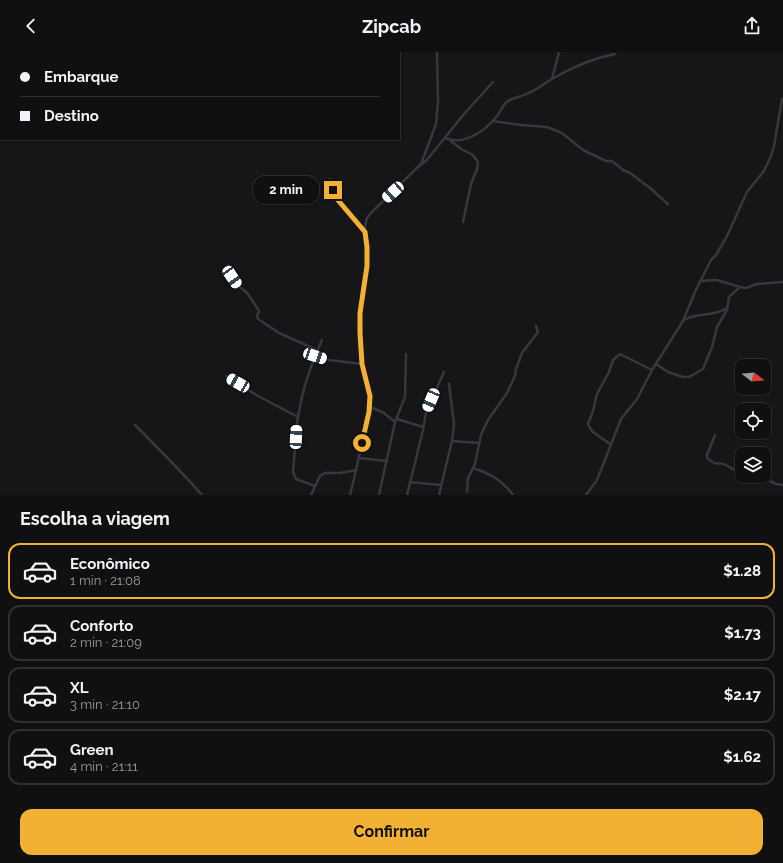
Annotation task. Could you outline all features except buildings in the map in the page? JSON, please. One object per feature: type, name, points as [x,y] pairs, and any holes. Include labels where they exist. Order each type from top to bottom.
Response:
[{"type":"street","points":[[420,165],[436,124],[438,102],[437,52]]},
{"type":"street","points":[[552,79],[559,52]]},
{"type":"street","points":[[445,138],[461,141],[468,139],[493,121],[508,101],[532,92],[552,79],[593,59],[615,54]]},
{"type":"street","points":[[350,495],[370,407],[368,384],[362,364],[360,333],[360,313],[367,266],[365,232],[367,218],[431,156],[464,114],[493,82]]},
{"type":"street","points":[[586,495],[597,480],[621,419],[636,399],[652,370],[683,321],[700,281],[711,260],[716,255],[727,236],[747,192],[764,171],[772,156],[782,99]]},
{"type":"street","points":[[493,121],[547,127],[562,133],[583,150],[606,161],[612,161],[623,170],[630,173],[668,204]]},
{"type":"street","points":[[451,140],[461,149],[473,155],[478,162],[478,169],[470,184],[463,222]]},
{"type":"street","points":[[330,179],[337,199],[365,232]]},
{"type":"street","points":[[228,265],[232,277],[248,294],[259,310],[257,316],[258,319],[279,333],[317,350]]},
{"type":"street","points":[[700,281],[717,280],[746,288],[757,284],[783,282]]},
{"type":"street","points":[[656,364],[668,372],[684,377],[689,377],[700,372],[705,365],[713,344],[717,327],[728,308],[729,297],[740,287]]},
{"type":"street","points":[[683,321],[688,317],[722,312],[728,308]]},
{"type":"street","points":[[466,492],[468,478],[473,468],[481,434],[488,420],[507,393],[522,353],[538,332],[536,326]]},
{"type":"street","points":[[315,486],[298,480],[294,476],[298,417],[315,356],[322,340]]},
{"type":"street","points":[[379,495],[396,420],[405,397],[406,354]]},
{"type":"street","points":[[610,444],[593,432],[588,424],[597,394],[613,360],[620,354],[652,370]]},
{"type":"street","points":[[315,356],[329,360],[362,364]]},
{"type":"street","points":[[407,495],[426,412],[444,372]]},
{"type":"street","points":[[226,376],[258,396],[298,417]]},
{"type":"street","points":[[439,495],[440,485],[452,441],[454,424],[449,384]]},
{"type":"street","points":[[370,407],[396,420],[423,427]]},
{"type":"street","points":[[135,424],[194,484],[202,495]]},
{"type":"street","points":[[715,435],[706,455],[707,458],[714,463],[724,464],[735,469]]},
{"type":"street","points":[[452,441],[479,443]]},
{"type":"street","points":[[359,458],[387,461]]},
{"type":"street","points":[[473,468],[486,472],[505,485],[513,495]]},
{"type":"street","points":[[311,495],[320,476],[325,473],[340,473],[356,470]]},
{"type":"street","points":[[410,482],[440,485]]},
{"type":"street","points":[[771,482],[783,485]]},
{"type":"route","points":[[333,190],[337,199],[365,232],[367,247],[366,278],[360,313],[360,333],[362,364],[370,396],[369,412],[362,443]]}]
